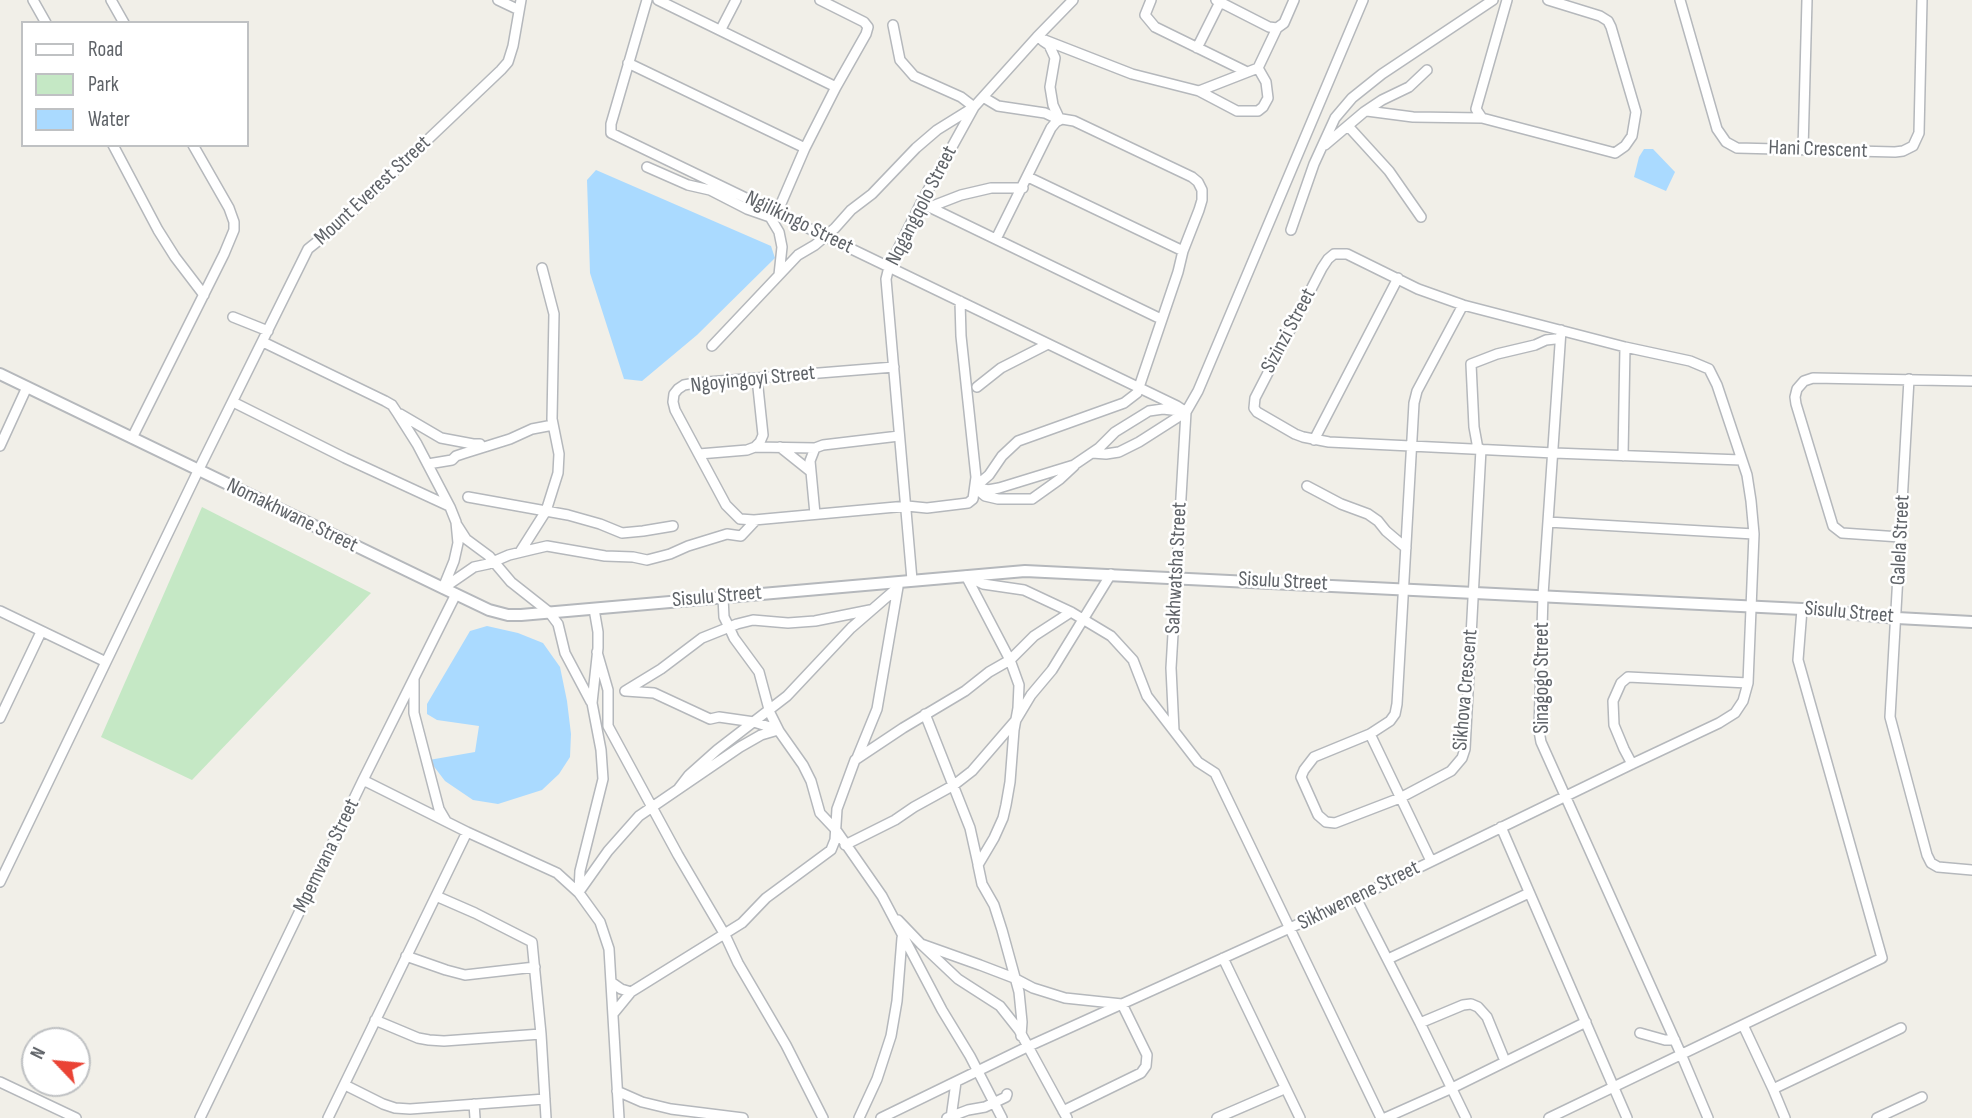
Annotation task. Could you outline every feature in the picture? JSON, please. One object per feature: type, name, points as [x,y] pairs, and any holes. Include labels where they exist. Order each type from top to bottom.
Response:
[{"type":"street","points":[[33,0],[45,21]]},
{"type":"street","points":[[111,0],[123,21]]},
{"type":"street","points":[[498,0],[520,5]]},
{"type":"street","points":[[647,0],[628,63],[805,148]]},
{"type":"street","points":[[658,0],[836,87]]},
{"type":"street","points":[[721,29],[736,0]]},
{"type":"street","points":[[777,213],[805,148],[868,27],[864,22],[820,0]]},
{"type":"street","name":"Nqgangqolo Street","points":[[836,830],[837,809],[844,786],[877,709],[904,583],[906,506],[885,289],[889,267],[921,202],[974,107],[1073,0]]},
{"type":"street","points":[[1150,0],[1145,15],[1155,27],[1247,72]]},
{"type":"street","points":[[1199,91],[1258,68],[1294,0]]},
{"type":"street","name":"Sakhwatsha Street","points":[[1174,731],[1171,668],[1185,412],[1198,391],[1363,0]]},
{"type":"street","points":[[1291,230],[1335,118],[1352,98],[1381,74],[1493,0]]},
{"type":"street","points":[[1482,118],[1476,109],[1507,0]]},
{"type":"street","points":[[1367,111],[1424,117],[1482,118],[1615,153],[1625,146],[1632,136],[1636,112],[1611,27],[1608,21],[1600,16],[1548,0]]},
{"type":"street","name":"Hani Crescent","points":[[1680,0],[1717,129],[1731,146],[1895,152],[1913,146],[1919,133],[1922,0]]},
{"type":"street","points":[[1803,150],[1807,0]]},
{"type":"street","points":[[1197,48],[1218,1],[1269,27],[1277,28]]},
{"type":"street","name":"Mount Everest Street","points":[[0,882],[308,249],[338,225],[508,62],[520,5]]},
{"type":"street","points":[[712,346],[798,256],[826,236],[937,130],[974,107],[961,97],[914,76],[900,60],[893,25]]},
{"type":"street","points":[[1037,37],[1132,74],[1199,91],[1237,111],[1258,111],[1264,107],[1268,98],[1266,82],[1258,68]]},
{"type":"street","points":[[1037,37],[1049,44],[1055,58],[1050,86],[1053,105],[1060,120]]},
{"type":"street","name":"Ngilikingo Street","points":[[628,63],[611,124],[611,133],[1185,412]]},
{"type":"street","points":[[1320,151],[1348,125],[1382,100],[1409,87],[1427,70]]},
{"type":"street","points":[[983,97],[998,106],[1045,113],[1060,120]]},
{"type":"street","points":[[975,487],[1018,441],[1124,403],[1137,393],[1202,200],[1202,190],[1192,177],[1067,118],[1051,128],[996,239]]},
{"type":"street","points":[[1348,125],[1389,172],[1421,217]]},
{"type":"street","points":[[114,147],[158,230],[204,295]]},
{"type":"street","points":[[132,438],[229,243],[234,222],[229,208],[194,147]]},
{"type":"street","points":[[647,167],[688,185],[710,190],[747,209],[770,217],[779,232],[782,247],[778,276]]},
{"type":"street","points":[[1028,177],[1183,251]]},
{"type":"street","points":[[930,207],[961,195],[992,188],[1023,188]]},
{"type":"street","points":[[921,202],[1161,319]]},
{"type":"street","name":"Sizinzi Street","points":[[1741,460],[1314,440],[1295,434],[1257,412],[1254,403],[1257,392],[1328,259],[1334,254],[1347,254],[1426,293],[1463,305],[1690,361],[1709,369],[1717,385],[1741,460],[1749,486],[1754,534],[1750,607]]},
{"type":"street","points":[[520,552],[546,511],[558,473],[559,454],[552,419],[554,314],[542,268]]},
{"type":"street","points":[[1314,440],[1398,278]]},
{"type":"street","points":[[443,588],[474,567],[547,546],[648,560],[727,534],[741,536],[756,520],[968,503],[972,499],[976,477],[961,337],[960,301]]},
{"type":"street","name":"Sikhova Crescent","points":[[1463,305],[1414,402],[1395,714],[1390,721],[1370,734],[1314,757],[1304,770],[1301,777],[1318,815],[1326,822],[1335,823],[1400,798],[1451,771],[1462,758],[1465,749],[1473,592]]},
{"type":"street","points":[[233,317],[268,331]]},
{"type":"street","name":"Sinagogo Street","points":[[1561,330],[1543,596],[1539,731],[1541,742],[1675,1040],[1707,1118]]},
{"type":"street","points":[[1473,592],[1479,449],[1474,427],[1471,363],[1555,339]]},
{"type":"street","points":[[263,342],[392,405],[428,464],[466,539],[549,612],[558,624],[565,653],[592,703]]},
{"type":"street","points":[[977,387],[1001,368],[1048,344]]},
{"type":"street","points":[[1623,456],[1625,347]]},
{"type":"street","name":"Ngoyingoyi Street","points":[[756,520],[740,519],[726,505],[675,410],[674,394],[684,385],[695,383],[894,366]]},
{"type":"street","name":"Nomakhwane Street","points":[[0,374],[489,610],[508,615],[594,608]]},
{"type":"street","points":[[755,447],[763,435],[757,377]]},
{"type":"street","points":[[1900,537],[1842,533],[1833,526],[1796,397],[1800,384],[1813,378],[1972,380]]},
{"type":"street","name":"Galela Street","points":[[1909,379],[1890,717],[1931,863],[1938,867],[1972,870]]},
{"type":"street","points":[[0,446],[27,387]]},
{"type":"street","points":[[233,402],[450,506]]},
{"type":"street","points":[[975,487],[985,496],[998,499],[1032,499],[1115,432],[1149,411],[1185,412]]},
{"type":"street","points":[[1092,453],[1119,452],[1185,412]]},
{"type":"street","points":[[398,414],[441,438],[473,444],[494,443]]},
{"type":"street","points":[[428,464],[452,460],[456,456],[532,429],[553,425]]},
{"type":"street","points":[[699,454],[755,447],[816,448],[899,436]]},
{"type":"street","points":[[780,447],[810,471]]},
{"type":"street","points":[[814,514],[810,461],[816,448]]},
{"type":"street","points":[[975,487],[988,490],[999,488],[1074,465]]},
{"type":"street","points":[[1307,486],[1341,504],[1368,514],[1406,548]]},
{"type":"street","points":[[468,497],[546,511],[600,524],[622,533],[673,526]]},
{"type":"street","points":[[1548,522],[1754,534]]},
{"type":"street","points":[[443,588],[454,561],[456,523]]},
{"type":"street","name":"Sisulu Street","points":[[594,608],[1025,571],[1802,609],[1972,622]]},
{"type":"street","points":[[845,845],[954,785],[972,771],[1016,720],[1031,695],[1066,651],[1111,575]]},
{"type":"street","points":[[966,576],[983,584],[1024,590],[1071,612],[1111,636],[1133,660],[1146,696],[1198,762],[1215,773],[1383,1118],[1586,1022]]},
{"type":"street","points":[[966,576],[1010,660],[1018,685],[1010,782],[1003,818],[978,865]]},
{"type":"street","points":[[679,788],[689,775],[787,696],[870,610],[904,583]]},
{"type":"street","name":"Mpemvana Street","points":[[200,1118],[456,594]]},
{"type":"street","points":[[723,597],[724,617],[734,638],[759,672],[769,710],[778,730],[803,765],[820,813],[836,830],[882,895],[1002,1118]]},
{"type":"street","name":"Sikhwenene Street","points":[[881,1118],[1027,1047],[1356,898],[1719,723],[1735,713],[1743,701],[1748,682],[1750,607]]},
{"type":"street","points":[[579,891],[580,871],[603,779],[601,750],[592,703],[598,632],[594,608]]},
{"type":"street","points":[[1549,1118],[1882,958],[1798,660],[1802,609]]},
{"type":"street","points":[[778,730],[753,722],[719,717],[710,719],[654,693],[625,691],[661,670],[702,638],[729,627],[753,620],[788,623],[815,621],[870,610]]},
{"type":"street","points":[[0,611],[106,662]]},
{"type":"street","points":[[858,758],[965,691],[1010,660],[1034,636],[1071,612]]},
{"type":"street","points":[[0,718],[41,632]]},
{"type":"street","points":[[597,652],[608,690],[607,726],[786,1045],[823,1118]]},
{"type":"street","points":[[1632,764],[1614,725],[1614,701],[1621,683],[1628,677],[1748,682]]},
{"type":"street","points":[[414,678],[414,713],[439,809],[447,822]]},
{"type":"street","points":[[925,714],[970,828],[982,884],[994,905],[1002,930],[1019,992],[1021,1036]]},
{"type":"street","points":[[579,891],[624,831],[639,816],[751,741],[778,730]]},
{"type":"street","points":[[1370,734],[1431,861]]},
{"type":"street","points":[[363,780],[557,873],[579,891],[600,922],[609,948],[619,1118]]},
{"type":"street","points":[[1501,827],[1627,1118]]},
{"type":"street","points":[[613,1014],[631,992],[742,923],[775,891],[831,850],[836,830]]},
{"type":"street","points":[[328,1118],[467,832]]},
{"type":"street","points":[[1388,960],[1529,893]]},
{"type":"street","points":[[436,896],[532,942],[546,1118]]},
{"type":"street","points":[[1356,898],[1466,1118]]},
{"type":"street","points":[[893,915],[921,944],[958,979],[1000,1006],[1021,1036],[1065,1115],[1141,1073],[1146,1066],[1147,1055],[1122,1004],[1065,998],[1033,988],[959,956],[921,944]]},
{"type":"street","points":[[859,1118],[877,1079],[891,1036],[897,1001],[902,935]]},
{"type":"street","points":[[406,956],[465,975],[535,967]]},
{"type":"street","points":[[1223,958],[1300,1118]]},
{"type":"street","points":[[611,982],[631,992]]},
{"type":"street","points":[[1420,1023],[1463,1005],[1478,1007],[1487,1017],[1505,1061]]},
{"type":"street","points":[[375,1020],[429,1040],[541,1034]]},
{"type":"street","points":[[1743,1026],[1785,1118]]},
{"type":"street","points":[[1773,1089],[1901,1028]]},
{"type":"street","points":[[1640,1033],[1675,1040]]},
{"type":"street","points":[[0,1082],[76,1118]]},
{"type":"street","points":[[956,1082],[949,1117],[994,1103],[1007,1094]]},
{"type":"street","points":[[345,1085],[383,1104],[410,1113],[474,1104],[545,1099]]},
{"type":"street","points":[[1217,1118],[1284,1088]]},
{"type":"street","points":[[617,1091],[642,1102],[671,1109],[743,1118]]},
{"type":"street","points":[[1877,1118],[1922,1097]]},
{"type":"street","points":[[474,1104],[475,1118]]},
{"type":"green space","points":[[202,507],[371,593],[192,780],[101,737]]},
{"type":"water","points":[[1644,149],[1653,149],[1675,172],[1666,191],[1634,177]]},
{"type":"water","points":[[596,170],[771,246],[775,258],[697,335],[642,381],[624,379],[590,273],[587,180]]},
{"type":"water","points":[[487,626],[518,633],[543,643],[560,667],[571,734],[570,757],[559,774],[542,790],[498,804],[473,800],[445,781],[429,760],[475,752],[479,726],[437,720],[427,714],[427,704],[470,631]]}]
